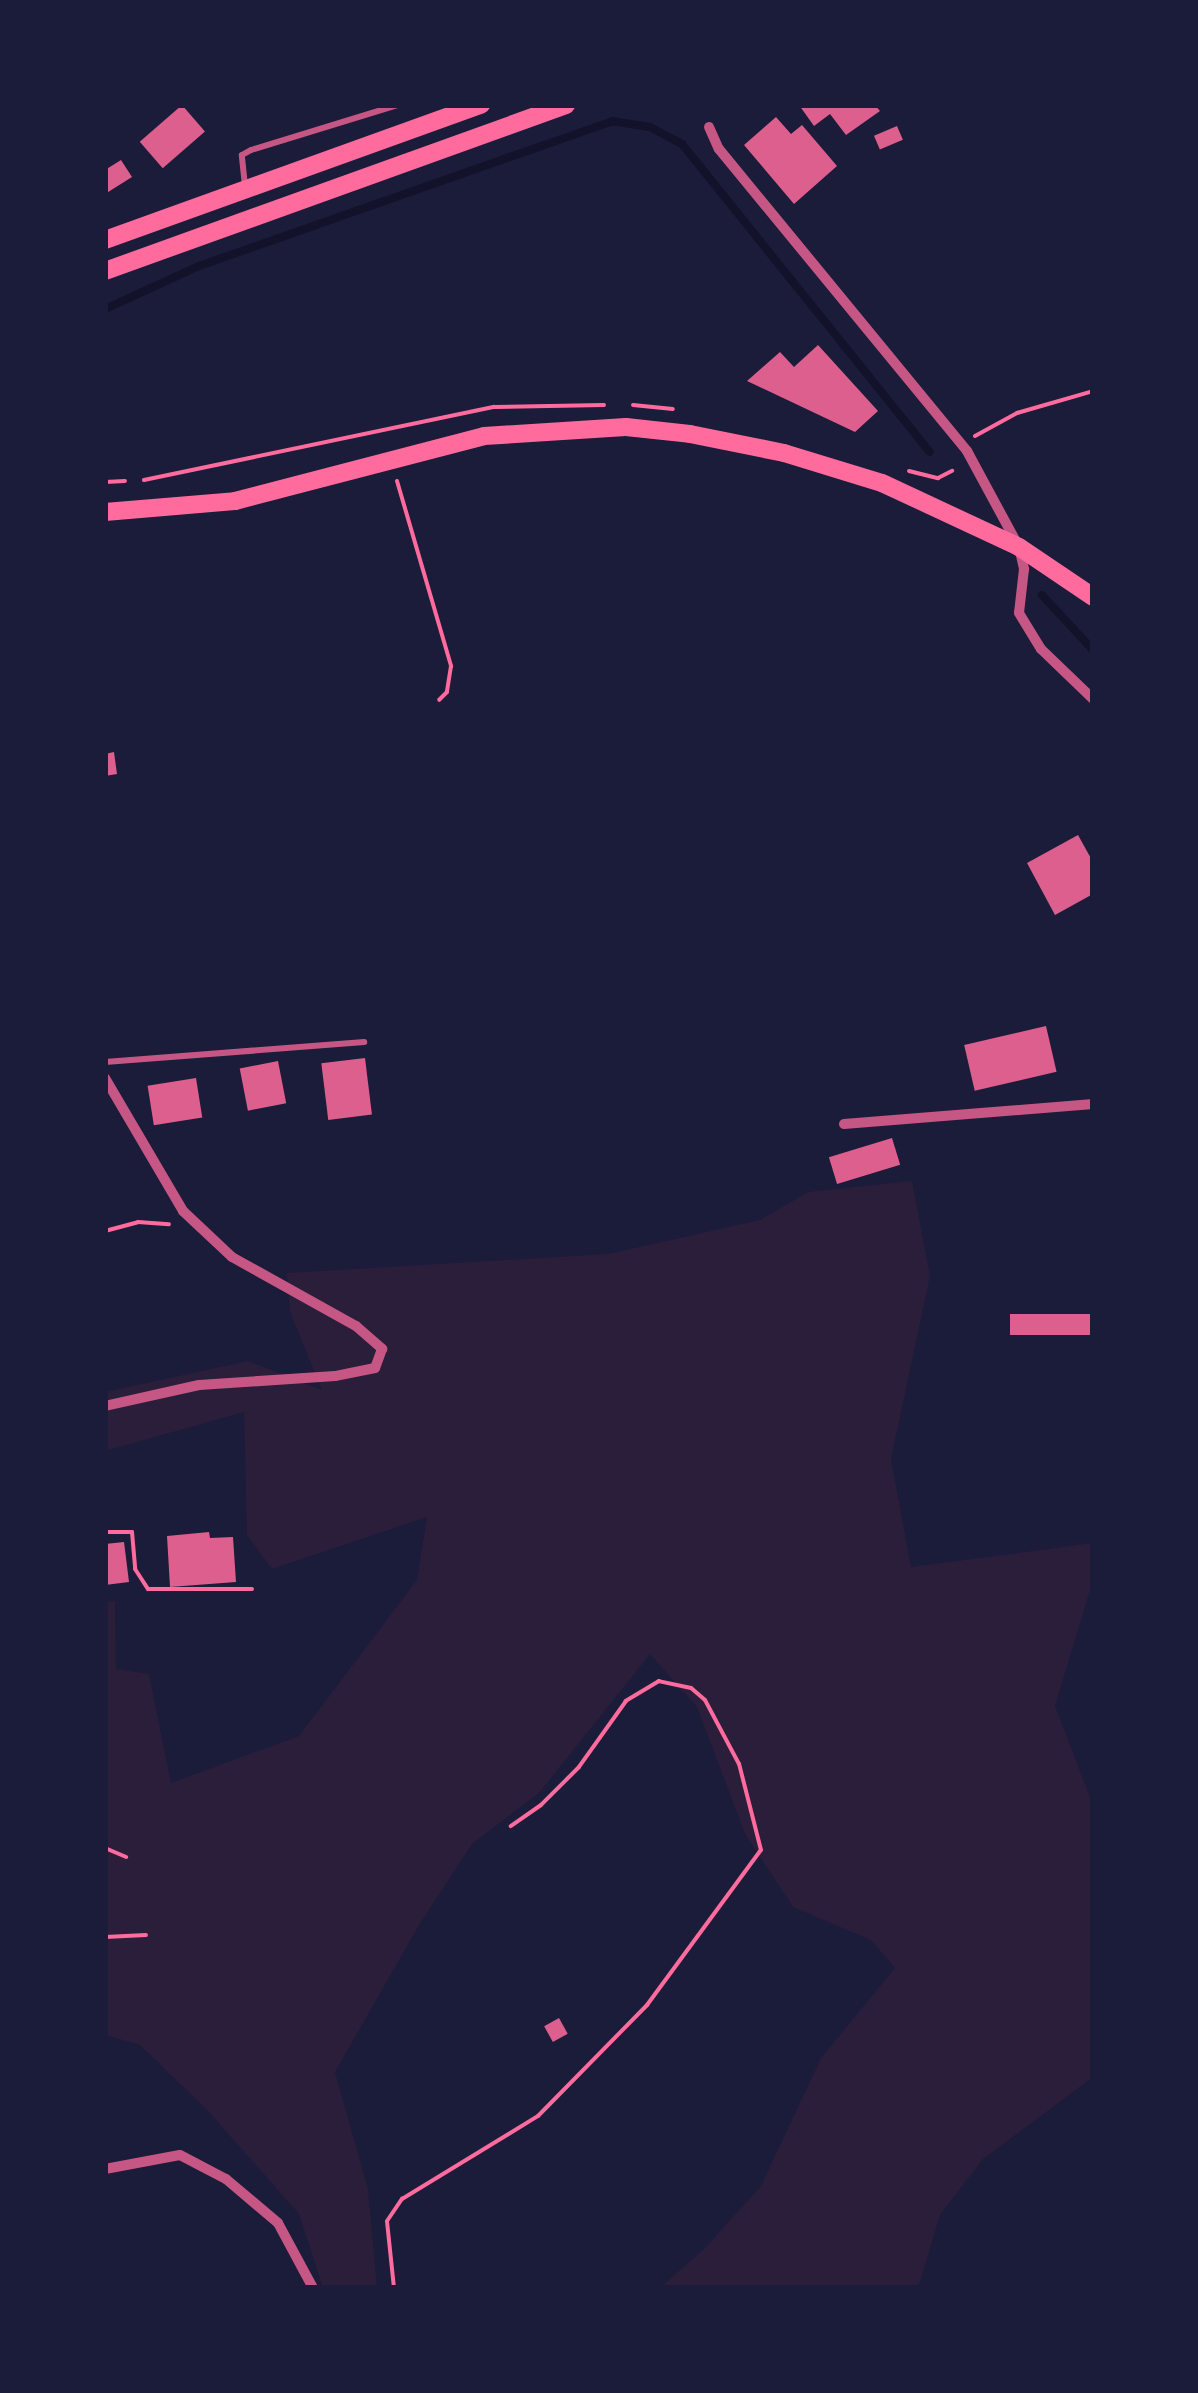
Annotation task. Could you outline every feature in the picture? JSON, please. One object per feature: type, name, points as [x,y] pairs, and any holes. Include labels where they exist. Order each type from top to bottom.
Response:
[{"type":"main road","points":[[105,240],[481,105]]},
{"type":"main road","points":[[105,271],[566,105]]},
{"type":"main road","points":[[105,512],[235,501],[484,436],[626,427],[690,434],[784,454],[882,483],[1019,547],[1093,597]]},
{"type":"street","points":[[709,127],[719,149],[966,450],[1019,547],[1024,569],[1019,613],[1041,649],[1093,699]]},
{"type":"street","points":[[105,1078],[183,1211],[232,1257],[356,1326],[382,1348],[375,1368],[335,1376],[200,1385],[105,1406]]},
{"type":"street","points":[[844,1124],[1093,1104]]},
{"type":"street","points":[[105,2169],[180,2155],[226,2179],[278,2223],[314,2288]]},
{"type":"lane","points":[[246,187],[242,155],[250,150],[397,105]]},
{"type":"lane","points":[[105,1062],[364,1042]]},
{"type":"path","points":[[974,436],[1017,413],[1093,391]]},
{"type":"path","points":[[391,462],[451,666],[447,692],[440,700]]},
{"type":"path","points":[[105,482],[126,481]]},
{"type":"path","points":[[105,1231],[138,1222],[198,1225]]},
{"type":"path","points":[[105,1532],[132,1532],[135,1570],[148,1589],[252,1589]]},
{"type":"path","points":[[394,2288],[387,2221],[402,2199],[538,2116],[647,2006],[761,1850],[739,1764],[705,1700],[691,1688],[659,1681],[626,1701],[579,1766],[541,1805],[511,1826]]},
{"type":"path","points":[[105,1848],[126,1857]]},
{"type":"path","points":[[105,1937],[146,1935]]},
{"type":"shaded area","points":[[912,1181],[930,1276],[891,1459],[911,1567],[1093,1543],[1093,1580],[1055,1706],[1093,1805],[1093,2077],[983,2159],[940,2215],[918,2288],[660,2288],[705,2248],[761,2186],[821,2058],[895,1968],[871,1940],[793,1907],[745,1834],[697,1707],[650,1654],[539,1793],[472,1844],[419,1925],[335,2072],[368,2189],[377,2288],[323,2288],[299,2214],[208,2111],[140,2045],[105,2035],[105,1602],[115,1601],[116,1669],[149,1674],[171,1783],[299,1736],[417,1580],[427,1517],[272,1569],[247,1535],[244,1412],[105,1451],[105,1392],[248,1361],[322,1390],[290,1312],[287,1273],[608,1254],[760,1220],[808,1192]]},
{"type":"building","points":[[182,105],[205,131],[163,168],[140,142]]},
{"type":"building","points":[[799,105],[875,105],[880,111],[846,135],[830,114],[814,126]]},
{"type":"building","points":[[776,117],[791,134],[802,125],[837,166],[794,204],[744,145]]},
{"type":"building","points":[[897,126],[903,140],[880,150],[874,136]]},
{"type":"building","points":[[121,160],[132,177],[105,194],[105,170]]},
{"type":"building","points":[[818,345],[878,411],[855,432],[747,381],[780,352],[794,367]]},
{"type":"building","points":[[114,752],[117,774],[105,776],[105,754]]},
{"type":"building","points":[[1078,835],[1093,862],[1093,894],[1055,915],[1027,863]]},
{"type":"building","points":[[1046,1026],[1057,1072],[975,1091],[964,1045]]},
{"type":"building","points":[[365,1058],[372,1115],[328,1120],[321,1063]]},
{"type":"building","points":[[278,1061],[286,1103],[248,1111],[240,1068]]},
{"type":"building","points":[[196,1078],[202,1118],[154,1125],[148,1086]]},
{"type":"building","points":[[892,1138],[900,1165],[837,1184],[829,1157]]},
{"type":"building","points":[[1010,1314],[1093,1314],[1093,1335],[1010,1335]]},
{"type":"building","points":[[209,1532],[210,1538],[233,1537],[236,1582],[170,1587],[167,1536]]},
{"type":"building","points":[[124,1542],[129,1582],[105,1585],[105,1544]]},
{"type":"building","points":[[559,2018],[568,2034],[553,2042],[544,2026]]},
{"type":"waterway","points":[[105,309],[199,266],[612,121],[650,127],[682,144],[930,452]]},
{"type":"waterway","points":[[1042,595],[1093,650]]}]
